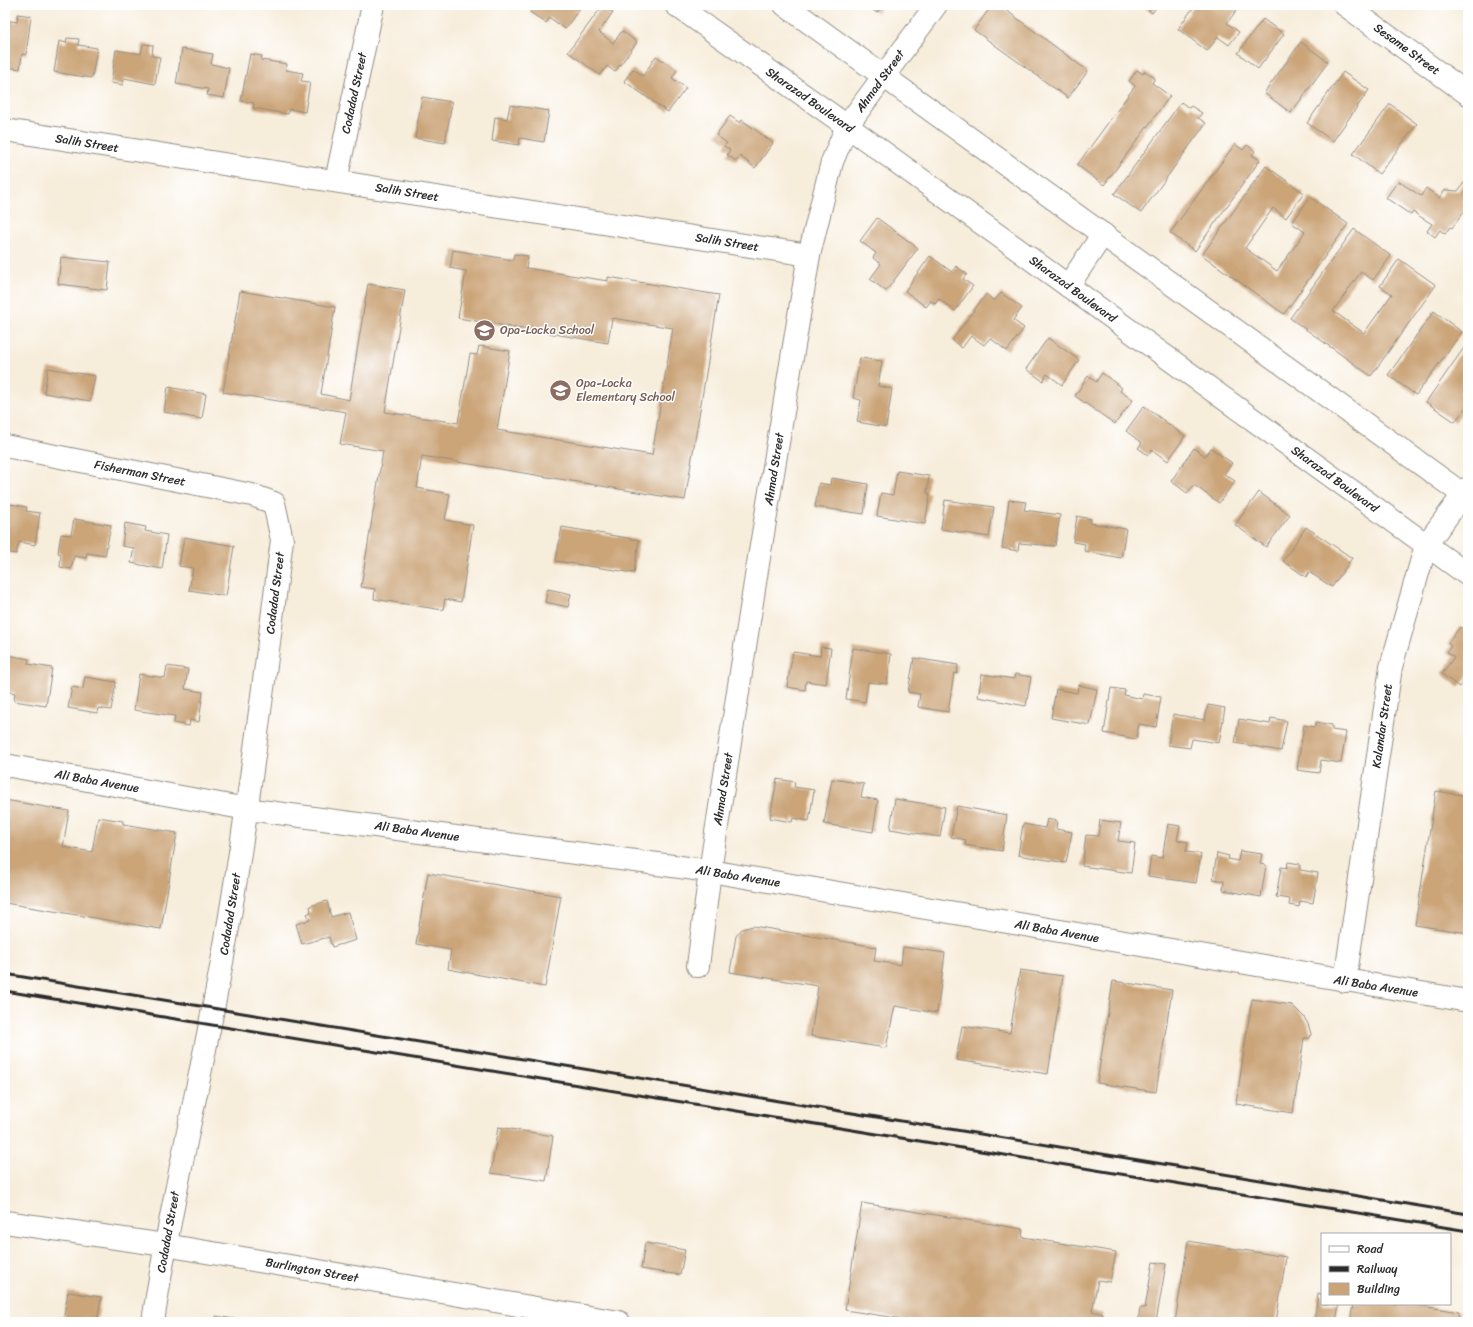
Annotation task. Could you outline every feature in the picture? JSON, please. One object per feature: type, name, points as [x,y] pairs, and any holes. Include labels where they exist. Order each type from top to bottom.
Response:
[{"type":"street","name":"Codadad Street","points":[[336,181],[373,5]]},
{"type":"street","name":"Sharazad Boulevard","points":[[676,5],[847,126],[1468,575]]},
{"type":"street","points":[[785,5],[1466,494]]},
{"type":"street","name":"Ahmad Street","points":[[698,966],[710,871],[757,570],[809,255],[832,162],[847,126],[936,5]]},
{"type":"street","name":"Sesame Street","points":[[1346,5],[1468,94]]},
{"type":"street","name":"Salih Street","points":[[5,130],[809,255]]},
{"type":"street","points":[[1068,286],[1103,234]]},
{"type":"street","name":"Fisherman Street","points":[[5,446],[252,495],[274,503]]},
{"type":"street","name":"Kalandar Street","points":[[1345,981],[1391,667],[1426,545],[1466,494]]},
{"type":"street","name":"Codadad Street","points":[[153,1322],[165,1245],[222,962],[247,809],[282,540],[274,503]]},
{"type":"street","name":"Ali Baba Avenue","points":[[5,765],[247,809],[710,871],[1345,981],[1468,1000]]},
{"type":"street","name":"Burlington Street","points":[[5,1222],[165,1245],[556,1316],[619,1322]]},
{"type":"building","points":[[535,5],[582,5],[565,29],[550,18],[546,23],[530,12]]},
{"type":"building","points":[[603,5],[613,12],[599,32],[613,43],[622,31],[637,42],[615,72],[607,66],[600,75],[568,52]]},
{"type":"building","points":[[866,5],[883,5],[877,13]]},
{"type":"building","points":[[992,5],[999,5],[1088,71],[1068,98],[974,30]]},
{"type":"building","points":[[1142,5],[1158,5],[1152,13]]},
{"type":"building","points":[[1195,5],[1237,5],[1239,7],[1227,23],[1239,32],[1229,45],[1218,37],[1207,51],[1178,29]]},
{"type":"building","points":[[18,14],[31,16],[26,55],[22,54],[20,69],[5,67],[5,20],[17,22]]},
{"type":"building","points":[[1263,19],[1284,34],[1258,69],[1238,53]]},
{"type":"building","points":[[67,38],[79,39],[78,45],[97,48],[92,78],[54,72],[59,41],[66,43]]},
{"type":"building","points":[[1301,42],[1328,62],[1291,113],[1264,93]]},
{"type":"building","points":[[143,44],[153,45],[152,56],[160,57],[155,84],[124,78],[123,85],[111,83],[116,50],[141,54]]},
{"type":"building","points":[[182,49],[213,54],[211,64],[229,68],[224,98],[207,95],[208,89],[176,84]]},
{"type":"building","points":[[250,54],[262,56],[261,60],[287,64],[286,70],[303,73],[301,81],[310,82],[305,112],[289,109],[288,114],[253,108],[254,103],[241,101]]},
{"type":"building","points":[[656,56],[677,70],[672,78],[686,88],[668,112],[624,81],[633,69],[643,76]]},
{"type":"building","points":[[1137,70],[1143,74],[1145,71],[1155,78],[1152,83],[1170,96],[1104,185],[1077,165],[1135,86],[1129,81]]},
{"type":"building","points":[[1343,72],[1369,90],[1333,141],[1307,123]]},
{"type":"building","points":[[422,97],[452,102],[445,143],[415,138]]},
{"type":"building","points":[[1181,102],[1189,108],[1191,106],[1202,113],[1198,118],[1206,123],[1141,213],[1114,194]]},
{"type":"building","points":[[1390,104],[1417,124],[1379,174],[1353,154]]},
{"type":"building","points":[[510,105],[549,111],[544,142],[520,138],[519,145],[492,141],[495,117],[507,119]]},
{"type":"building","points":[[730,116],[740,123],[742,120],[773,143],[755,168],[740,156],[736,161],[727,155],[730,150],[724,146],[727,143],[716,135]]},
{"type":"building","points":[[1235,144],[1243,150],[1247,145],[1255,151],[1252,155],[1260,160],[1195,251],[1170,233]]},
{"type":"building","points":[[1266,166],[1304,193],[1286,218],[1273,208],[1245,248],[1277,271],[1305,232],[1292,223],[1310,197],[1348,224],[1284,314],[1202,255]]},
{"type":"building","points":[[1468,177],[1468,215],[1464,212],[1452,228],[1450,227],[1445,234],[1440,230],[1435,237],[1427,231],[1432,224],[1413,212],[1411,215],[1386,198],[1398,181],[1421,196],[1426,188],[1439,198],[1445,190],[1458,191]]},
{"type":"building","points":[[877,218],[918,248],[886,291],[870,279],[881,264],[873,258],[876,253],[860,241]]},
{"type":"building","points":[[1354,229],[1391,256],[1373,280],[1361,272],[1333,311],[1364,333],[1392,294],[1380,286],[1399,259],[1436,285],[1371,376],[1290,318]]},
{"type":"building","points":[[453,250],[513,260],[514,254],[528,256],[526,268],[608,281],[608,277],[719,295],[685,500],[422,456],[417,488],[450,494],[445,520],[473,525],[461,602],[445,599],[443,610],[374,599],[375,589],[361,587],[383,451],[340,444],[346,412],[223,392],[240,291],[335,307],[321,394],[349,400],[368,284],[405,290],[385,412],[458,423],[470,354],[477,355],[479,346],[510,351],[497,430],[652,455],[673,328],[612,318],[608,343],[458,318],[466,271],[450,268]]},
{"type":"building","points":[[930,256],[952,272],[956,266],[967,274],[963,279],[973,286],[955,311],[939,299],[935,304],[931,301],[926,307],[905,291]]},
{"type":"building","points":[[61,257],[110,262],[107,290],[58,284]]},
{"type":"building","points":[[1001,293],[1022,308],[1013,320],[1024,328],[1007,351],[990,338],[984,345],[971,336],[962,348],[952,340],[986,294],[994,301]]},
{"type":"building","points":[[1434,311],[1462,332],[1416,395],[1388,375]]},
{"type":"building","points":[[1048,338],[1079,360],[1062,385],[1047,374],[1043,381],[1026,369]]},
{"type":"building","points":[[1468,342],[1468,404],[1455,422],[1426,402]]},
{"type":"building","points":[[860,358],[882,361],[878,386],[892,389],[886,427],[857,422],[861,400],[853,398]]},
{"type":"building","points":[[48,368],[95,376],[90,401],[44,393]]},
{"type":"building","points":[[1102,373],[1122,388],[1120,391],[1133,400],[1115,424],[1075,396],[1088,376],[1096,382]]},
{"type":"building","points":[[168,387],[206,394],[202,419],[164,412]]},
{"type":"building","points":[[1144,406],[1185,436],[1168,461],[1152,450],[1148,455],[1138,448],[1142,443],[1126,431]]},
{"type":"building","points":[[1194,448],[1205,456],[1211,448],[1232,463],[1224,474],[1235,481],[1219,503],[1194,485],[1187,493],[1171,481]]},
{"type":"building","points":[[897,471],[929,476],[927,493],[930,494],[925,524],[877,516],[881,493],[893,495]]},
{"type":"building","points":[[831,478],[868,484],[864,514],[815,507],[819,483],[830,485]]},
{"type":"building","points":[[1259,492],[1290,515],[1266,547],[1235,525]]},
{"type":"building","points":[[945,500],[994,507],[989,537],[941,529]]},
{"type":"building","points":[[1009,500],[1026,502],[1024,510],[1060,515],[1055,546],[1019,543],[1018,551],[1002,548]]},
{"type":"building","points":[[5,503],[27,507],[26,511],[40,513],[35,545],[19,542],[16,554],[5,552]]},
{"type":"building","points":[[1077,516],[1091,519],[1090,523],[1126,529],[1121,558],[1084,551],[1085,544],[1073,542]]},
{"type":"building","points":[[74,519],[111,525],[105,556],[87,553],[86,558],[74,556],[71,569],[60,567],[61,554],[58,553],[61,534],[71,535]]},
{"type":"building","points":[[125,523],[146,527],[145,531],[167,535],[162,569],[131,563],[134,548],[122,546]]},
{"type":"building","points":[[562,527],[639,540],[634,573],[556,561]]},
{"type":"building","points":[[1306,527],[1352,558],[1332,587],[1309,572],[1306,577],[1283,561]]},
{"type":"building","points":[[184,537],[234,546],[226,596],[189,590],[193,568],[179,566]]},
{"type":"building","points":[[548,589],[571,594],[568,607],[545,602]]},
{"type":"building","points":[[1460,627],[1468,633],[1468,675],[1459,687],[1442,674],[1454,657],[1447,652],[1451,646],[1448,643]]},
{"type":"building","points":[[821,647],[831,648],[826,684],[806,681],[805,690],[787,687],[793,652],[820,656]]},
{"type":"building","points":[[853,648],[891,654],[887,684],[868,682],[865,702],[846,699]]},
{"type":"building","points":[[7,655],[29,659],[28,664],[52,668],[46,706],[14,701],[15,693],[5,691]]},
{"type":"building","points":[[914,658],[958,665],[957,674],[954,673],[948,712],[918,707],[920,694],[908,692]]},
{"type":"building","points":[[167,666],[188,669],[185,689],[203,692],[199,722],[190,720],[189,726],[174,723],[175,716],[134,710],[139,674],[165,678]]},
{"type":"building","points":[[982,674],[1014,679],[1015,674],[1031,677],[1026,706],[978,697]]},
{"type":"building","points":[[85,677],[116,682],[111,710],[98,708],[97,713],[68,708],[72,687],[83,689]]},
{"type":"building","points":[[1078,685],[1097,689],[1090,725],[1051,718],[1056,689],[1077,693]]},
{"type":"building","points":[[1111,688],[1125,690],[1124,695],[1142,699],[1143,694],[1161,697],[1156,727],[1139,724],[1136,739],[1104,733]]},
{"type":"building","points":[[1208,705],[1225,708],[1219,743],[1192,739],[1190,748],[1168,745],[1173,714],[1205,720]]},
{"type":"building","points":[[1271,718],[1287,721],[1281,751],[1235,743],[1239,719],[1270,724]]},
{"type":"building","points":[[1316,722],[1332,725],[1332,730],[1346,732],[1341,763],[1321,760],[1319,773],[1297,770],[1304,725],[1315,727]]},
{"type":"building","points":[[777,779],[795,782],[794,787],[814,790],[809,821],[793,818],[792,822],[770,818]]},
{"type":"building","points":[[832,779],[864,784],[861,797],[878,800],[873,832],[824,824]]},
{"type":"building","points":[[1436,791],[1468,796],[1468,933],[1415,925]]},
{"type":"building","points":[[895,799],[945,807],[940,837],[890,829]]},
{"type":"building","points":[[5,800],[69,811],[63,847],[92,852],[98,817],[123,821],[123,824],[177,833],[161,929],[5,903]]},
{"type":"building","points":[[957,806],[1007,815],[1002,851],[965,845],[966,840],[951,837]]},
{"type":"building","points":[[1047,819],[1057,821],[1056,829],[1072,832],[1066,863],[1018,855],[1023,824],[1045,828]]},
{"type":"building","points":[[1100,820],[1121,823],[1118,841],[1135,843],[1131,873],[1082,866],[1086,835],[1098,836]]},
{"type":"building","points":[[1168,824],[1180,826],[1177,840],[1188,842],[1186,852],[1201,854],[1196,883],[1148,876],[1151,856],[1162,858]]},
{"type":"building","points":[[1240,851],[1262,854],[1260,864],[1266,865],[1261,897],[1223,890],[1224,881],[1213,879],[1217,853],[1229,856],[1228,859],[1238,861]]},
{"type":"building","points":[[1288,862],[1300,864],[1300,870],[1318,873],[1313,903],[1300,901],[1299,907],[1289,905],[1290,899],[1276,897],[1281,867],[1287,868]]},
{"type":"building","points":[[428,873],[561,896],[545,987],[448,969],[451,950],[416,944]]},
{"type":"building","points":[[327,901],[331,917],[348,912],[356,940],[332,947],[329,937],[302,944],[296,924],[310,920],[307,914],[311,912],[310,906]]},
{"type":"building","points":[[753,926],[876,947],[874,961],[901,965],[903,947],[945,953],[937,1013],[895,1006],[886,1048],[811,1036],[818,986],[730,972],[736,936],[742,929]]},
{"type":"building","points":[[1020,970],[1063,976],[1048,1074],[956,1060],[962,1026],[1010,1033]]},
{"type":"building","points":[[1113,981],[1172,990],[1156,1092],[1097,1083]]},
{"type":"building","points":[[1252,999],[1292,1005],[1304,1017],[1308,1024],[1311,1034],[1310,1038],[1304,1038],[1293,1113],[1236,1104]]},
{"type":"building","points":[[498,1127],[553,1136],[546,1181],[491,1173]]},
{"type":"building","points":[[862,1203],[1023,1229],[1022,1237],[1116,1252],[1110,1282],[1098,1280],[1092,1311],[1103,1314],[1101,1322],[922,1322],[845,1310]]},
{"type":"building","points":[[1188,1241],[1286,1257],[1276,1322],[1175,1322]]},
{"type":"building","points":[[645,1243],[685,1250],[680,1275],[641,1269]]},
{"type":"building","points":[[1153,1262],[1166,1264],[1156,1322],[1138,1322],[1140,1308],[1145,1308]]},
{"type":"building","points":[[68,1292],[101,1297],[97,1322],[63,1321]]},
{"type":"building","points":[[1318,1294],[1321,1295],[1321,1305],[1339,1305],[1336,1322],[1314,1322]]},
{"type":"building","points":[[1353,1305],[1416,1305],[1459,1312],[1458,1322],[1350,1322]]},
{"type":"building","points":[[216,1316],[246,1321],[246,1322],[215,1322]]},
{"type":"railway","points":[[5,974],[1468,1214]]},
{"type":"railway","points":[[5,991],[1468,1231]]},
{"type":"place","name":"Opa-Locka School","points":[[484,330]]},
{"type":"place","name":"Opa-Locka Elementary School","points":[[561,390]]}]
